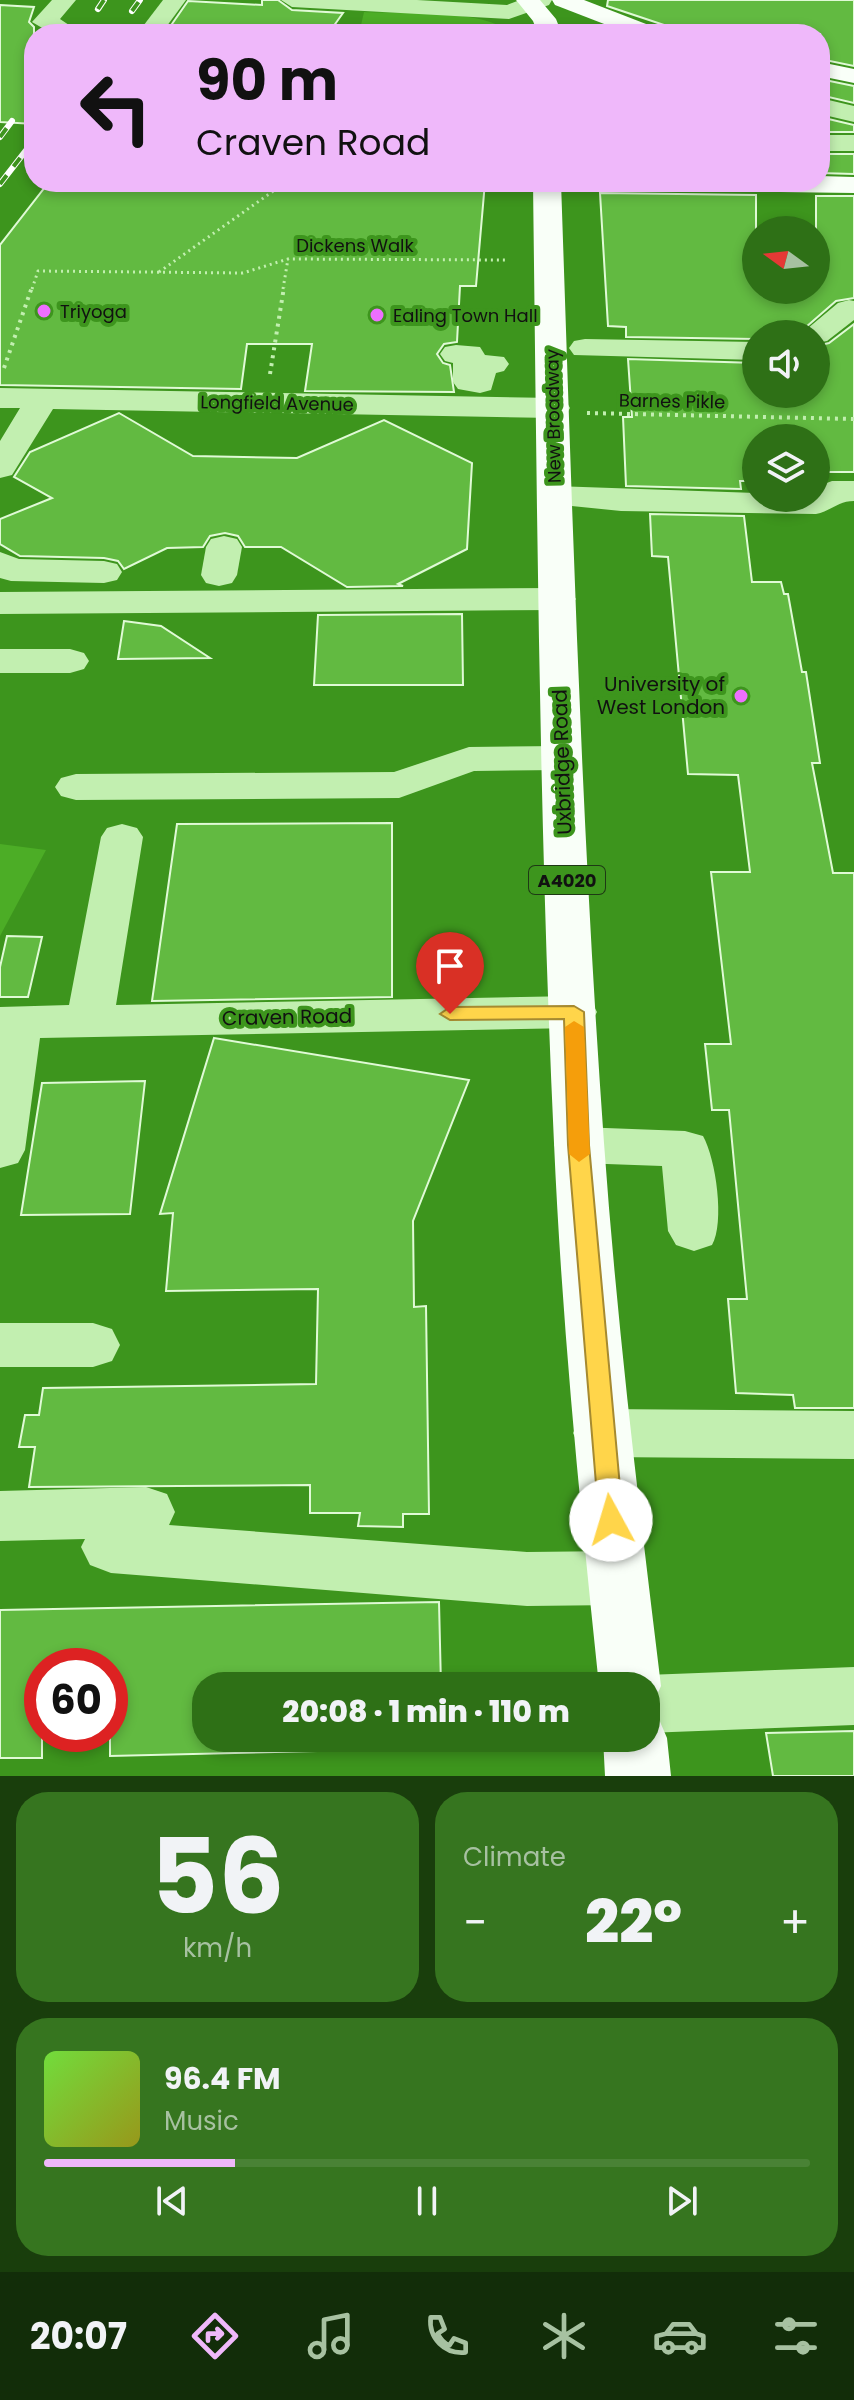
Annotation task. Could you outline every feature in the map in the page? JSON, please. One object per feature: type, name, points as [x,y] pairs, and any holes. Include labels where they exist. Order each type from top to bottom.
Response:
[{"type":"main road","points":[[563,0],[626,24]]},
{"type":"main road","points":[[539,1],[570,12],[571,24]]},
{"type":"main road","points":[[539,1],[546,24]]},
{"type":"main road","points":[[830,71],[854,76]]},
{"type":"main road","points":[[830,185],[854,185]]},
{"type":"main road","name":"New Broadway","points":[[554,501],[570,410],[562,192]]},
{"type":"main road","name":"Uxbridge Road","points":[[554,501],[561,758],[579,1145],[601,1433],[628,1672]]},
{"type":"main road","points":[[636,1752],[638,1776]]},
{"type":"street","points":[[292,0],[356,12],[509,12],[539,1]]},
{"type":"street","points":[[160,24],[179,6]]},
{"type":"street","points":[[493,11],[529,24]]},
{"type":"street","points":[[830,108],[854,114]]},
{"type":"street","points":[[830,143],[854,143]]},
{"type":"street","points":[[830,324],[852,308]]},
{"type":"street","points":[[585,348],[742,351]]},
{"type":"street","points":[[456,354],[469,354],[469,382],[480,383],[480,364],[493,364]]},
{"type":"street","name":"Longfield Avenue","points":[[0,398],[570,410]]},
{"type":"street","points":[[0,468],[43,398]]},
{"type":"street","points":[[554,501],[816,504],[832,491],[854,491]]},
{"type":"street","points":[[554,501],[775,512],[776,523],[809,524]]},
{"type":"street","points":[[0,563],[11,570],[222,561],[369,578]]},
{"type":"street","points":[[0,603],[557,599]]},
{"type":"street","points":[[0,661],[70,661]]},
{"type":"street","points":[[76,787],[399,785],[469,759],[561,758]]},
{"type":"street","points":[[90,1022],[122,837]]},
{"type":"street","name":"Craven Road","points":[[10,1023],[574,1012]]},
{"type":"street","points":[[0,1150],[10,1023]]},
{"type":"street","points":[[579,1145],[685,1149],[694,1231]]},
{"type":"street","points":[[0,1345],[93,1345]]},
{"type":"street","points":[[601,1433],[854,1435]]},
{"type":"street","points":[[0,1516],[527,1579],[617,1578]]},
{"type":"street","points":[[660,1703],[854,1696]]},
{"type":"path","points":[[159,272],[272,192]]},
{"type":"path","points":[[265,402],[288,259]]},
{"type":"path","name":"Dickens Walk","points":[[0,378],[38,271],[243,273],[288,259],[505,260]]},
{"type":"path","name":"Barnes Pikle","points":[[570,410],[854,419]]},
{"type":"green space","points":[[364,12],[463,16],[494,24],[361,24]]},
{"type":"green space","points":[[0,844],[46,850],[0,936]]},
{"type":"building","points":[[262,0],[278,0],[292,10],[343,13],[335,24],[172,24],[188,1],[262,5]]},
{"type":"building","points":[[608,0],[854,0],[854,66],[830,61],[830,24],[661,24],[607,6]]},
{"type":"building","points":[[0,5],[34,7],[31,24],[24,24],[24,123],[0,122]]},
{"type":"building","points":[[830,81],[854,86],[854,103],[830,97]]},
{"type":"building","points":[[830,119],[854,125],[854,132],[830,132]]},
{"type":"building","points":[[830,154],[854,154],[854,174],[830,173]]},
{"type":"building","points":[[41,192],[484,192],[476,286],[460,286],[457,342],[444,344],[437,354],[443,363],[450,365],[454,392],[305,391],[312,344],[247,344],[241,389],[0,385],[0,245]]},
{"type":"building","points":[[600,193],[756,195],[756,216],[742,216],[742,304],[830,304],[830,216],[816,216],[816,196],[854,196],[854,298],[836,301],[814,320],[742,320],[742,339],[626,337],[626,327],[608,326]]},
{"type":"building","points":[[854,324],[854,472],[830,472],[830,424],[742,424],[741,489],[626,486],[623,417],[632,417],[628,359],[742,363],[742,408],[830,408],[830,342]]},
{"type":"building","points":[[119,413],[193,456],[297,458],[384,420],[472,463],[467,549],[398,584],[403,586],[347,587],[281,547],[245,547],[238,536],[225,533],[210,536],[203,547],[167,548],[124,569],[118,561],[104,558],[20,556],[0,544],[0,519],[52,498],[14,477],[30,452]]},
{"type":"building","points":[[650,514],[744,516],[752,582],[781,582],[784,594],[788,594],[802,672],[806,672],[820,763],[812,763],[833,873],[854,873],[854,1408],[795,1408],[793,1395],[736,1393],[728,1299],[747,1299],[729,1110],[712,1110],[705,1044],[731,1044],[711,872],[750,872],[738,775],[688,774],[668,557],[652,556]]},
{"type":"building","points":[[462,614],[463,685],[314,685],[318,615]]},
{"type":"building","points":[[124,621],[161,626],[210,658],[118,659]]},
{"type":"building","points":[[392,823],[392,997],[152,1001],[177,824]]},
{"type":"building","points":[[7,936],[42,937],[28,997],[0,997],[0,967]]},
{"type":"building","points":[[214,1038],[469,1080],[413,1221],[414,1307],[426,1306],[429,1514],[403,1514],[403,1527],[358,1526],[360,1513],[310,1513],[310,1485],[29,1487],[35,1447],[19,1447],[25,1415],[39,1415],[43,1388],[316,1384],[318,1289],[166,1291],[173,1213],[160,1214]]},
{"type":"building","points":[[145,1081],[130,1214],[21,1215],[42,1083]]},
{"type":"building","points":[[439,1602],[441,1672],[192,1672],[192,1752],[276,1752],[110,1756],[110,1752],[128,1752],[128,1648],[24,1648],[24,1752],[42,1752],[42,1758],[0,1758],[0,1610]]},
{"type":"building","points":[[854,1731],[854,1776],[773,1776],[766,1733]]},
{"type":"railway","points":[[98,9],[104,0]]},
{"type":"railway","points":[[132,11],[140,0]]},
{"type":"railway","points":[[0,137],[12,121]]},
{"type":"railway","points":[[0,184],[24,153]]},
{"type":"slow traffic","points":[[574,1027],[579,1154]]},
{"type":"place","name":"Triyoga","points":[[44,311]]},
{"type":"place","name":"Ealing Town Hall","points":[[377,315]]},
{"type":"place","name":"University of West London","points":[[741,696]]},
{"type":"route","points":[[450,1014],[574,1012],[579,1145],[611,1520]]}]
